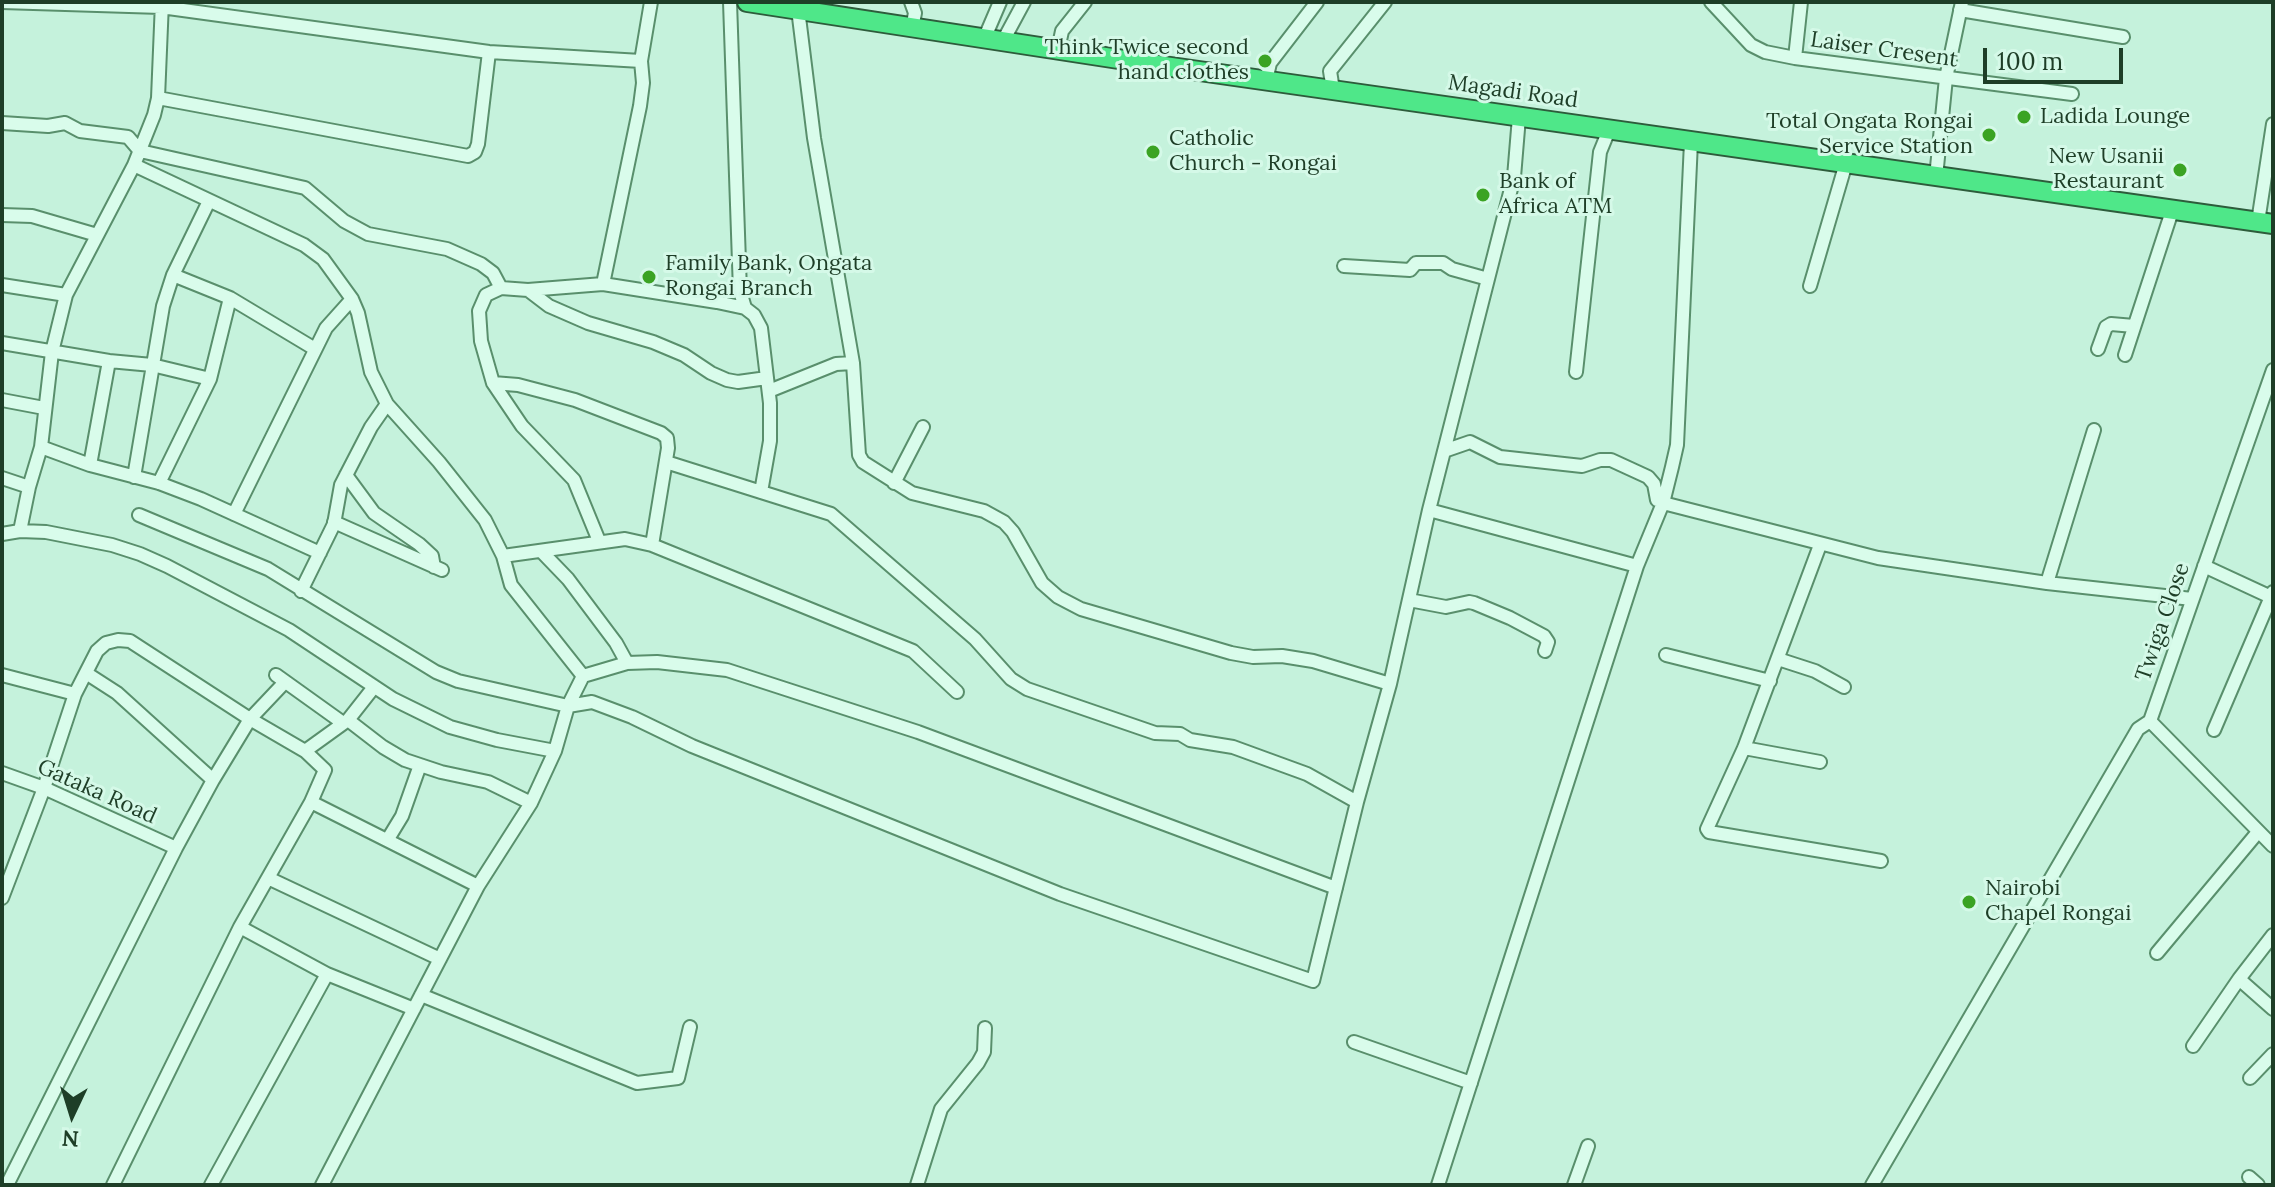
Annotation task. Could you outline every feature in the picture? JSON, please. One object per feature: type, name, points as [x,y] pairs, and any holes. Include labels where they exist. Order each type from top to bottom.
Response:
[{"type":"highway","name":"Magadi Road","points":[[754,2],[798,9],[840,9],[912,28],[1058,50],[2266,223]]},
{"type":"street","points":[[2,2],[161,4],[489,52],[641,61]]},
{"type":"street","points":[[603,284],[640,106],[643,83],[641,61],[651,2]]},
{"type":"street","points":[[730,2],[740,291],[745,308]]},
{"type":"street","points":[[911,2],[915,13],[912,28]]},
{"type":"street","points":[[994,39],[993,8],[1000,2]]},
{"type":"street","points":[[994,39],[1024,2]]},
{"type":"street","points":[[1058,50],[1062,31],[1085,2]]},
{"type":"street","points":[[1266,81],[1270,63],[1317,2]]},
{"type":"street","points":[[1333,90],[1330,71],[1385,2]]},
{"type":"street","name":"Laiser Cresent","points":[[1711,2],[1751,45],[1765,52],[2072,94]]},
{"type":"street","points":[[1795,58],[1801,2]]},
{"type":"street","points":[[20,531],[41,447],[52,352],[66,295],[134,165],[158,98],[161,4]]},
{"type":"street","points":[[1936,177],[1946,78],[1961,6],[2123,37]]},
{"type":"street","points":[[798,9],[814,138],[853,363],[859,455],[863,462],[912,493],[984,511],[1004,522],[1042,583],[1058,597],[1081,609],[1231,653],[1313,661],[1390,684]]},
{"type":"street","points":[[158,98],[468,156],[475,152],[478,144],[489,52]]},
{"type":"street","points":[[139,515],[268,569],[436,672],[458,681],[568,706],[592,702],[692,746],[1060,894],[1313,981],[1390,684],[1429,510],[1514,177],[1519,117]]},
{"type":"street","points":[[2,123],[48,126],[65,123],[80,131],[128,137],[140,151],[305,188],[344,221],[368,234],[447,249],[481,264],[493,273],[501,288]]},
{"type":"street","points":[[2266,223],[2273,124]]},
{"type":"street","points":[[1576,372],[1600,152],[1609,130]]},
{"type":"street","points":[[1438,1185],[1677,445],[1691,142]]},
{"type":"street","points":[[1810,286],[1846,163]]},
{"type":"street","points":[[134,165],[304,245],[323,259],[352,299],[363,325],[371,372],[387,404],[485,520],[503,556],[511,585],[583,676]]},
{"type":"street","points":[[134,477],[163,306],[173,275],[209,201]]},
{"type":"street","points":[[2125,355],[2172,211]]},
{"type":"street","points":[[2,215],[32,216],[97,235]]},
{"type":"street","points":[[1344,266],[1410,270],[1416,263],[1443,263],[1452,269],[1488,279]]},
{"type":"street","points":[[173,275],[230,298],[315,349]]},
{"type":"street","points":[[599,541],[574,480],[522,426],[493,383],[481,341],[479,311],[486,295],[501,288],[528,290],[603,284],[745,308],[759,323],[768,385],[770,441],[761,492]]},
{"type":"street","points":[[2,285],[66,295]]},
{"type":"street","points":[[528,290],[549,306],[588,323],[653,342],[684,355],[727,380],[768,385],[836,364],[853,363]]},
{"type":"street","points":[[159,483],[210,379],[230,298]]},
{"type":"street","points":[[234,514],[326,328],[352,299]]},
{"type":"street","points":[[2098,349],[2106,327],[2120,323],[2134,326]]},
{"type":"street","points":[[2,343],[152,365],[210,379]]},
{"type":"street","points":[[90,465],[109,361]]},
{"type":"street","name":"Twiga Close","points":[[2150,721],[2273,370]]},
{"type":"street","points":[[493,383],[518,385],[575,400],[667,438],[652,545]]},
{"type":"street","points":[[2,400],[44,408]]},
{"type":"street","points":[[301,591],[334,522],[341,485],[371,427],[387,404]]},
{"type":"street","points":[[894,483],[923,427]]},
{"type":"street","points":[[2047,583],[2094,430]]},
{"type":"street","points":[[1444,451],[1470,442],[1500,457],[1582,466],[1611,460],[1648,477],[1660,502]]},
{"type":"street","points":[[41,447],[90,465],[159,483],[320,553]]},
{"type":"street","points":[[666,462],[807,509],[831,514],[975,639],[1011,679],[1027,689],[1155,733],[1180,734],[1190,740],[1233,747],[1307,774],[1357,802]]},
{"type":"street","points":[[334,522],[438,568],[432,556],[419,544],[374,513],[346,475]]},
{"type":"street","points":[[2,478],[29,487]]},
{"type":"street","points":[[1660,502],[1878,558],[2047,583],[2192,599]]},
{"type":"street","points":[[1429,510],[1637,566]]},
{"type":"street","points":[[2,534],[46,532],[112,545],[167,566],[289,630],[374,687],[450,727],[555,751]]},
{"type":"street","points":[[503,556],[625,539],[652,545],[913,651],[957,692]]},
{"type":"street","points":[[1820,545],[1744,748],[1706,826],[1709,832],[1881,861]]},
{"type":"street","points":[[542,552],[568,579],[616,643],[627,663]]},
{"type":"street","points":[[2204,566],[2273,595],[2214,730]]},
{"type":"street","points":[[1409,600],[1441,606],[1474,603],[1544,636],[1548,642],[1545,651]]},
{"type":"street","points":[[2,898],[7,867],[44,788],[75,694],[97,651],[106,643],[130,641],[305,751],[325,770],[311,802],[240,927],[113,1185]]},
{"type":"street","points":[[1666,655],[1770,681]]},
{"type":"street","points":[[1778,659],[1815,671],[1844,687]]},
{"type":"street","points":[[322,1185],[478,886],[531,803],[555,751],[568,706],[583,676],[627,663],[657,662],[727,670],[918,732],[1336,888]]},
{"type":"street","points":[[86,673],[117,693],[213,780]]},
{"type":"street","points":[[2,675],[75,694]]},
{"type":"street","points":[[7,1185],[176,848],[250,719],[280,678],[405,760],[488,782],[531,803]]},
{"type":"street","points":[[305,751],[346,721],[374,687]]},
{"type":"street","points":[[1872,1185],[2138,729],[2150,721],[2273,846]]},
{"type":"street","points":[[1744,748],[1820,762]]},
{"type":"street","points":[[388,839],[402,816],[420,765]]},
{"type":"street","name":"Gataka Road","points":[[2,773],[44,788],[176,848]]},
{"type":"street","points":[[311,802],[478,886]]},
{"type":"street","points":[[2157,953],[2258,832]]},
{"type":"street","points":[[268,878],[440,959]]},
{"type":"street","points":[[240,927],[327,974],[414,1009]]},
{"type":"street","points":[[2193,1046],[2273,935]]},
{"type":"street","points":[[211,1185],[327,974]]},
{"type":"street","points":[[2239,979],[2273,1009]]},
{"type":"street","points":[[421,995],[637,1083],[678,1078],[690,1027]]},
{"type":"street","points":[[917,1185],[941,1109],[984,1052],[985,1028]]},
{"type":"street","points":[[1354,1042],[1471,1083]]},
{"type":"street","points":[[2250,1078],[2273,1054]]},
{"type":"street","points":[[1574,1185],[1588,1146]]},
{"type":"place","name":"Think Twice second hand clothes","points":[[1265,61]]},
{"type":"place","name":"Ladida Lounge","points":[[2024,117]]},
{"type":"place","name":"Total Ongata Rongai Service Station","points":[[1989,135]]},
{"type":"place","name":"Catholic Church - Rongai","points":[[1153,152]]},
{"type":"place","name":"New Usanii Restaurant","points":[[2180,170]]},
{"type":"place","name":"Bank of Africa ATM","points":[[1483,195]]},
{"type":"place","name":"Family Bank, Ongata Rongai Branch","points":[[649,277]]},
{"type":"place","name":"Nairobi Chapel Rongai","points":[[1969,902]]}]
